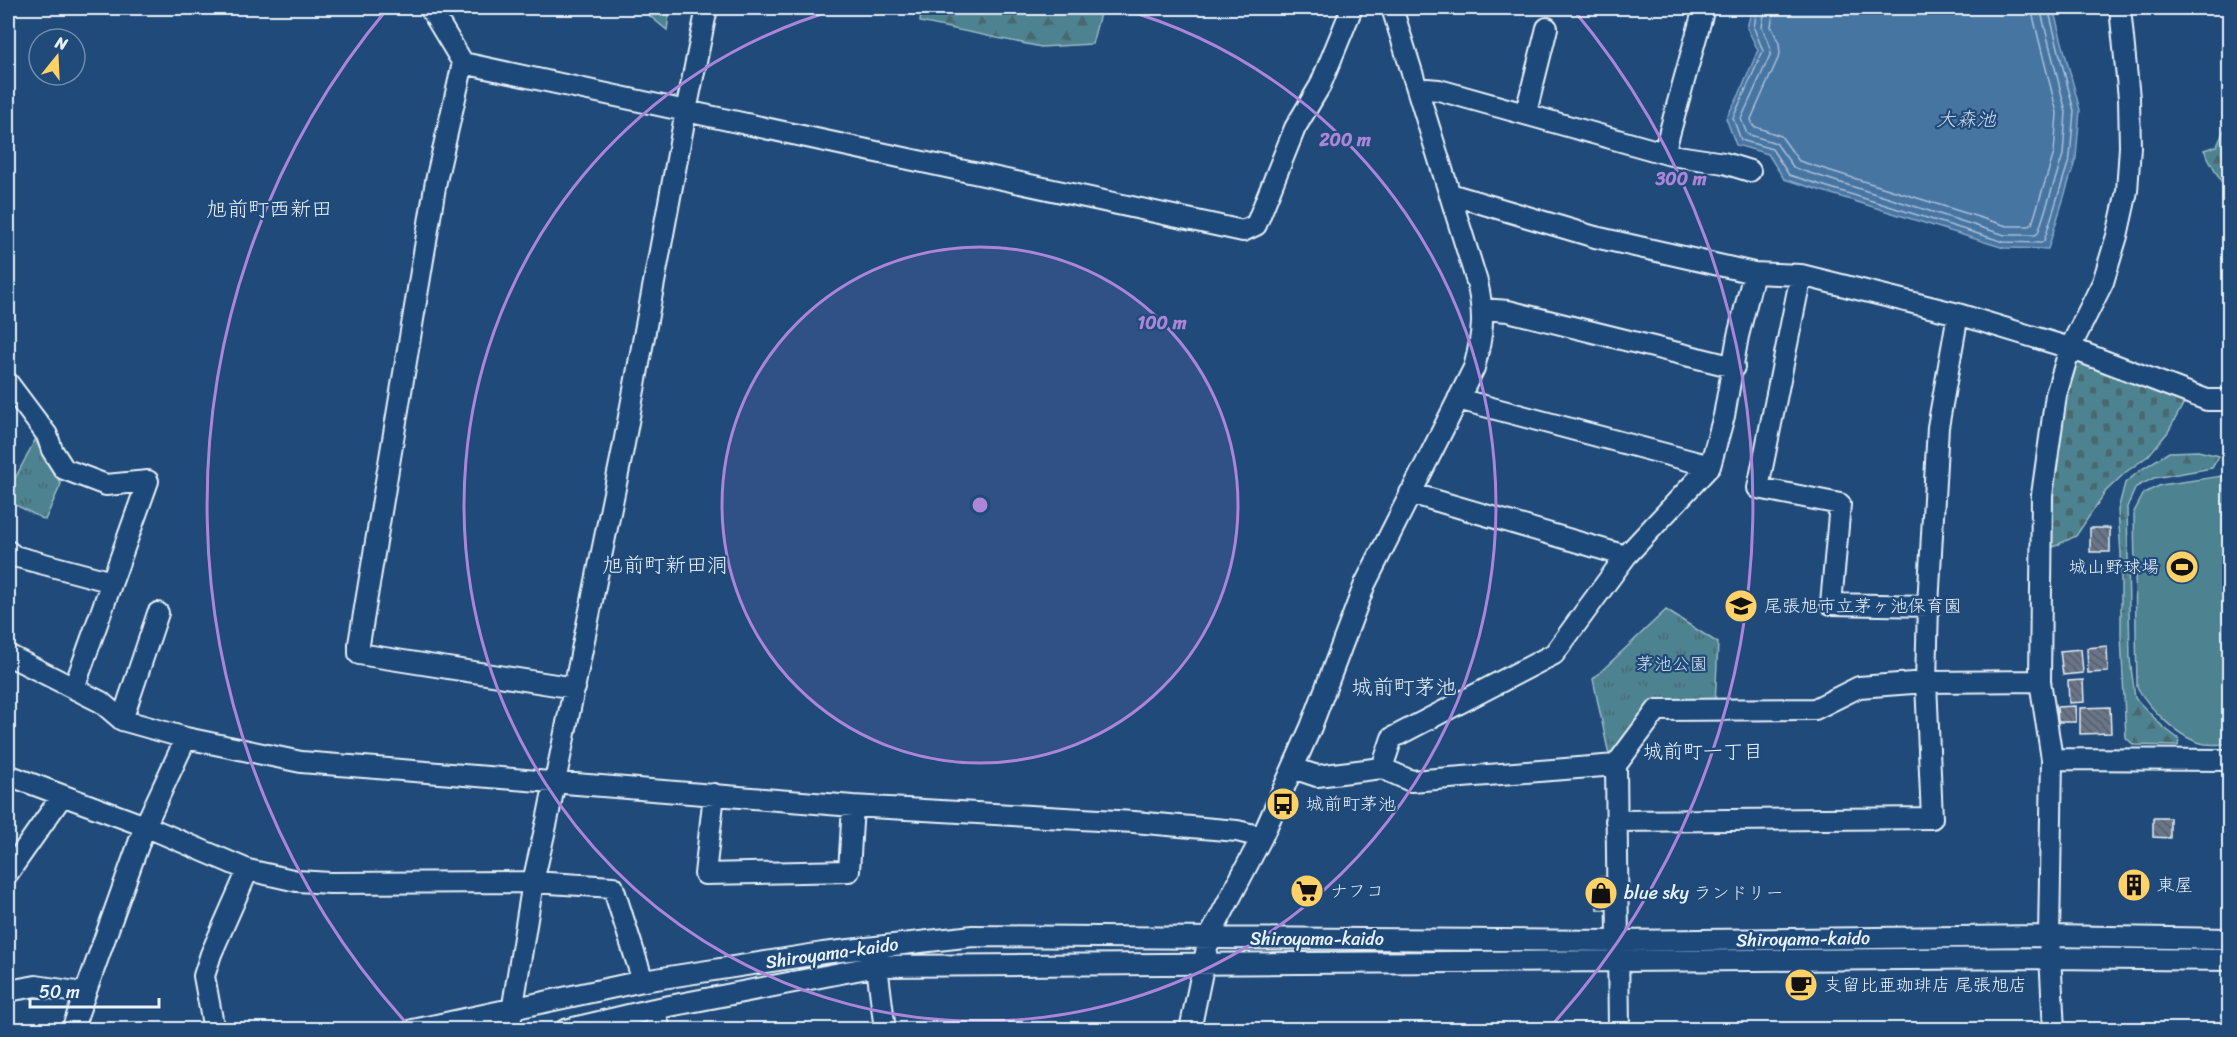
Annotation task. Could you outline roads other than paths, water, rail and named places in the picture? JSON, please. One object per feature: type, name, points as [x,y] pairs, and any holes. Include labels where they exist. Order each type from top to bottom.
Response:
[{"type":"street","points":[[430,8],[463,63],[436,181],[359,654],[575,688]]},
{"type":"street","points":[[509,1029],[533,882],[548,821],[623,449],[707,8]]},
{"type":"street","points":[[463,63],[1243,231],[1256,225],[1295,128],[1320,86],[1352,8]]},
{"type":"street","points":[[1190,1029],[1209,938],[1262,837],[1311,727],[1365,584],[1458,399],[1476,359],[1481,341],[1483,309],[1478,282],[1392,8]]},
{"type":"street","points":[[1664,153],[1704,8]]},
{"type":"street","points":[[2054,1029],[2049,936],[2052,759],[2040,681],[2042,495],[2056,395],[2070,348],[2103,282],[2117,236],[2127,191],[2130,147],[2129,108],[2120,8]]},
{"type":"street","points":[[1523,113],[1528,104],[1547,28]]},
{"type":"street","points":[[1418,91],[1439,90],[1664,153],[1724,163],[1750,171]]},
{"type":"street","points":[[1450,194],[1595,237],[1754,273],[1801,274],[1959,314],[2070,348],[2206,400],[2229,400]]},
{"type":"street","points":[[1382,768],[1392,738],[1554,654],[1626,556],[1710,466],[1724,417],[1738,336],[1754,273]]},
{"type":"street","points":[[1801,274],[1758,488],[1840,504],[1831,604],[1928,606]]},
{"type":"street","points":[[1483,309],[1508,311],[1734,367]]},
{"type":"street","points":[[1616,821],[1932,818],[1926,682],[1928,606],[1938,427],[1959,314]]},
{"type":"street","points":[[11,394],[47,435],[52,450],[64,469],[106,485],[148,481],[74,688]]},
{"type":"street","points":[[1458,399],[1710,466]]},
{"type":"street","points":[[1410,493],[1626,556]]},
{"type":"street","points":[[8,551],[14,556],[112,582]]},
{"type":"street","points":[[122,720],[158,613]]},
{"type":"street","points":[[8,655],[101,702],[122,720],[186,738],[302,762],[853,806],[1134,822],[1237,831],[1262,837]]},
{"type":"street","points":[[1619,1029],[1616,765],[1657,710],[1815,709],[1859,687],[1926,682],[2040,681]]},
{"type":"street","points":[[72,1029],[83,993],[145,826],[186,738]]},
{"type":"street","points":[[2052,759],[2229,760]]},
{"type":"street","points":[[1293,768],[1317,776],[1382,768],[1411,781],[1616,765]]},
{"type":"street","points":[[8,775],[145,826],[248,870],[297,881],[330,883],[533,882],[613,887],[643,981]]},
{"type":"street","points":[[714,794],[705,874],[849,871],[853,806]]},
{"type":"street","points":[[8,873],[62,795]]},
{"type":"street","points":[[214,1029],[204,976],[248,870]]},
{"type":"street","name":"Shiroyama-kaido","points":[[413,1029],[643,981],[823,953],[974,936],[1617,941],[2049,936],[2229,939]]},
{"type":"street","name":"Shiroyama-kaido","points":[[565,1029],[654,1009],[877,966],[2050,958],[2229,960]]},
{"type":"street","points":[[877,966],[885,1029]]},
{"type":"street","points":[[8,991],[36,986],[83,993]]},
{"type":"street","points":[[654,1009],[660,1029]]},
{"type":"water","name":"大森池","points":[[1752,8],[2053,8],[2080,110],[2076,158],[2048,249],[2004,248],[1784,179],[1768,154],[1736,145],[1726,118],[1739,95],[1758,50],[1747,28]]},
{"type":"place","name":"城山野球場","points":[[2182,567]]},
{"type":"place","name":"尾張旭市立茅ヶ池保育園","points":[[1741,606]]},
{"type":"place","name":"城前町茅池","points":[[1283,804]]},
{"type":"place","name":"東屋","points":[[2134,885]]},
{"type":"place","name":"ナフコ","points":[[1307,891]]},
{"type":"place","name":"blue sky ランドリー","points":[[1601,893]]},
{"type":"place","name":"支留比亜珈琲店 尾張旭店","points":[[1801,985]]},
{"type":"district","name":"旭前町西新田","points":[[269,209]]},
{"type":"district","name":"旭前町新田洞","points":[[665,565]]},
{"type":"district","name":"城前町茅池","points":[[1404,687]]},
{"type":"district","name":"城前町一丁目","points":[[1703,751]]},
{"type":"park label","name":"茅池公園","points":[[1672,664]]}]
